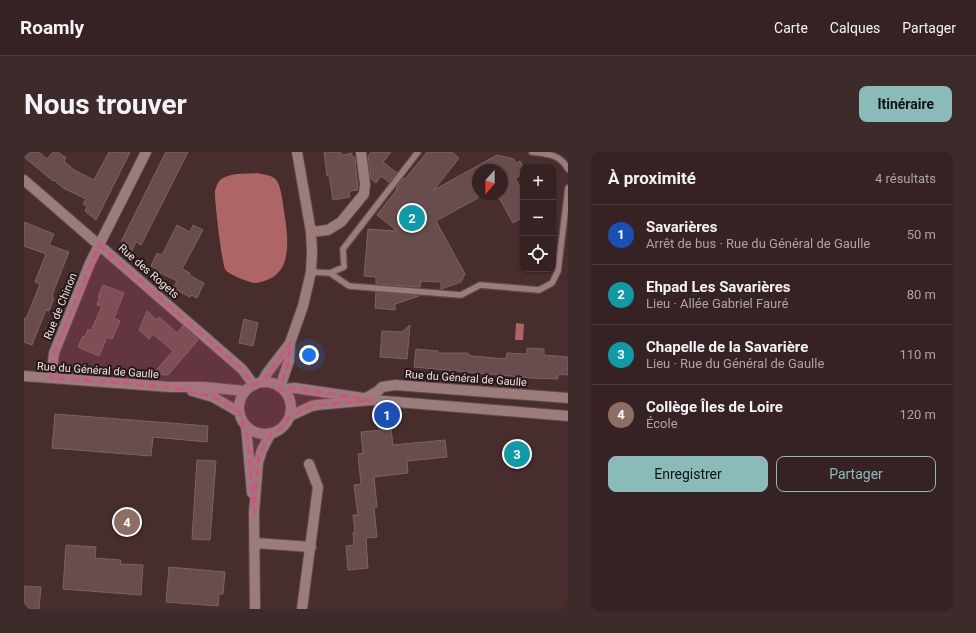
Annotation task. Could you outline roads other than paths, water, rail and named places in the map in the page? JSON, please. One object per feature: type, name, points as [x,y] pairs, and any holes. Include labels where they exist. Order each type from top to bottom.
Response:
[{"type":"street","name":"Rue de Chinon","points":[[50,378],[54,353],[99,244],[146,152]]},
{"type":"street","points":[[282,388],[289,361],[290,343],[303,306],[311,272],[312,252],[310,232],[297,152]]},
{"type":"street","points":[[310,232],[328,230],[341,222],[364,194],[365,184],[361,152]]},
{"type":"street","name":"Rue des Rogets","points":[[24,180],[242,369],[254,386]]},
{"type":"street","points":[[282,388],[290,401],[291,410],[290,416],[282,428],[271,433],[258,433],[246,426],[239,412],[240,401],[271,367],[290,343]]},
{"type":"street","name":"Rue du Général de Gaulle","points":[[24,376],[170,388],[213,397],[239,412]]},
{"type":"street","points":[[254,386],[273,384],[282,388],[295,388],[369,399],[568,416]]},
{"type":"street","name":"Rue du Général de Gaulle","points":[[369,399],[382,386],[394,385],[568,398]]},
{"type":"street","name":"Rue du Général de Gaulle","points":[[170,388],[254,386]]},
{"type":"street","points":[[290,416],[312,406],[369,399]]},
{"type":"street","points":[[246,426],[254,513],[255,609]]},
{"type":"street","points":[[254,513],[259,456],[271,433]]},
{"type":"street","points":[[302,609],[318,487],[309,464]]},
{"type":"street","points":[[255,543],[311,547]]},
{"type":"lane","points":[[311,272],[330,273],[344,268],[344,249],[418,152]]},
{"type":"lane","points":[[532,152],[552,155],[564,162],[568,170]]},
{"type":"lane","points":[[330,273],[349,286],[439,294],[461,295],[480,285],[539,290],[552,283],[558,271],[568,188]]},
{"type":"place","name":"Ehpad Les Savarières","points":[[412,218]]},
{"type":"place","name":"Savarières","points":[[387,415]]},
{"type":"place","name":"Chapelle de la Savarière","points":[[517,454]]},
{"type":"place","name":"Collège Îles de Loire","points":[[127,522]]}]
